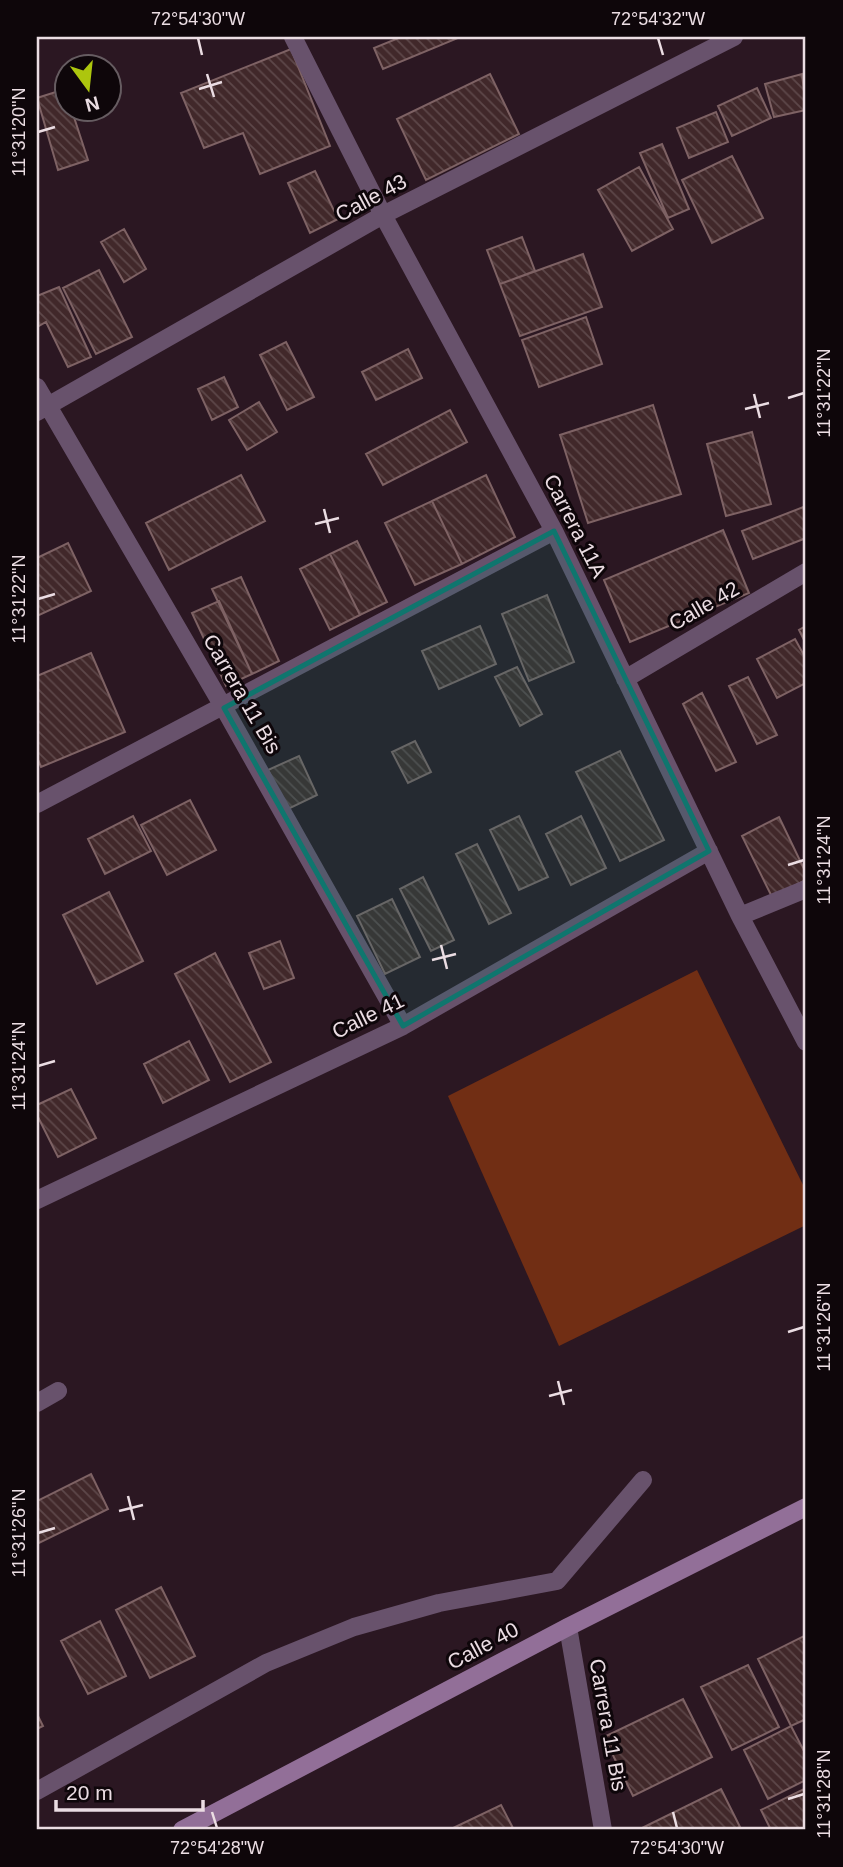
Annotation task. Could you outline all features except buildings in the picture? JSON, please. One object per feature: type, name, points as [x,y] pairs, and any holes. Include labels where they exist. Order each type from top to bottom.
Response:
[{"type":"street","name":"Carrera 11A","points":[[293,37],[383,215],[554,531],[740,916],[806,1042]]},
{"type":"street","name":"Calle 43","points":[[42,409],[383,215],[734,37]]},
{"type":"street","name":"Carrera 11 Bis","points":[[37,387],[42,409],[224,708],[403,1026]]},
{"type":"street","points":[[37,804],[224,708],[554,531]]},
{"type":"street","name":"Calle 42","points":[[625,679],[806,572]]},
{"type":"street","name":"Calle 41","points":[[37,1200],[403,1026],[709,851]]},
{"type":"street","points":[[740,916],[806,889]]},
{"type":"street","points":[[37,1403],[58,1391]]},
{"type":"street","points":[[37,1791],[267,1663],[354,1627],[439,1603],[557,1581],[643,1480]]},
{"type":"street","name":"Calle 40","points":[[182,1830],[568,1627],[806,1507]]},
{"type":"street","name":"Carrera 11 Bis","points":[[568,1627],[603,1830]]},
{"type":"highlighted area","points":[[554,531],[709,851],[403,1026],[224,708]]},
{"type":"shaded area","points":[[697,970],[806,1191],[806,1225],[559,1346],[448,1096]]}]
